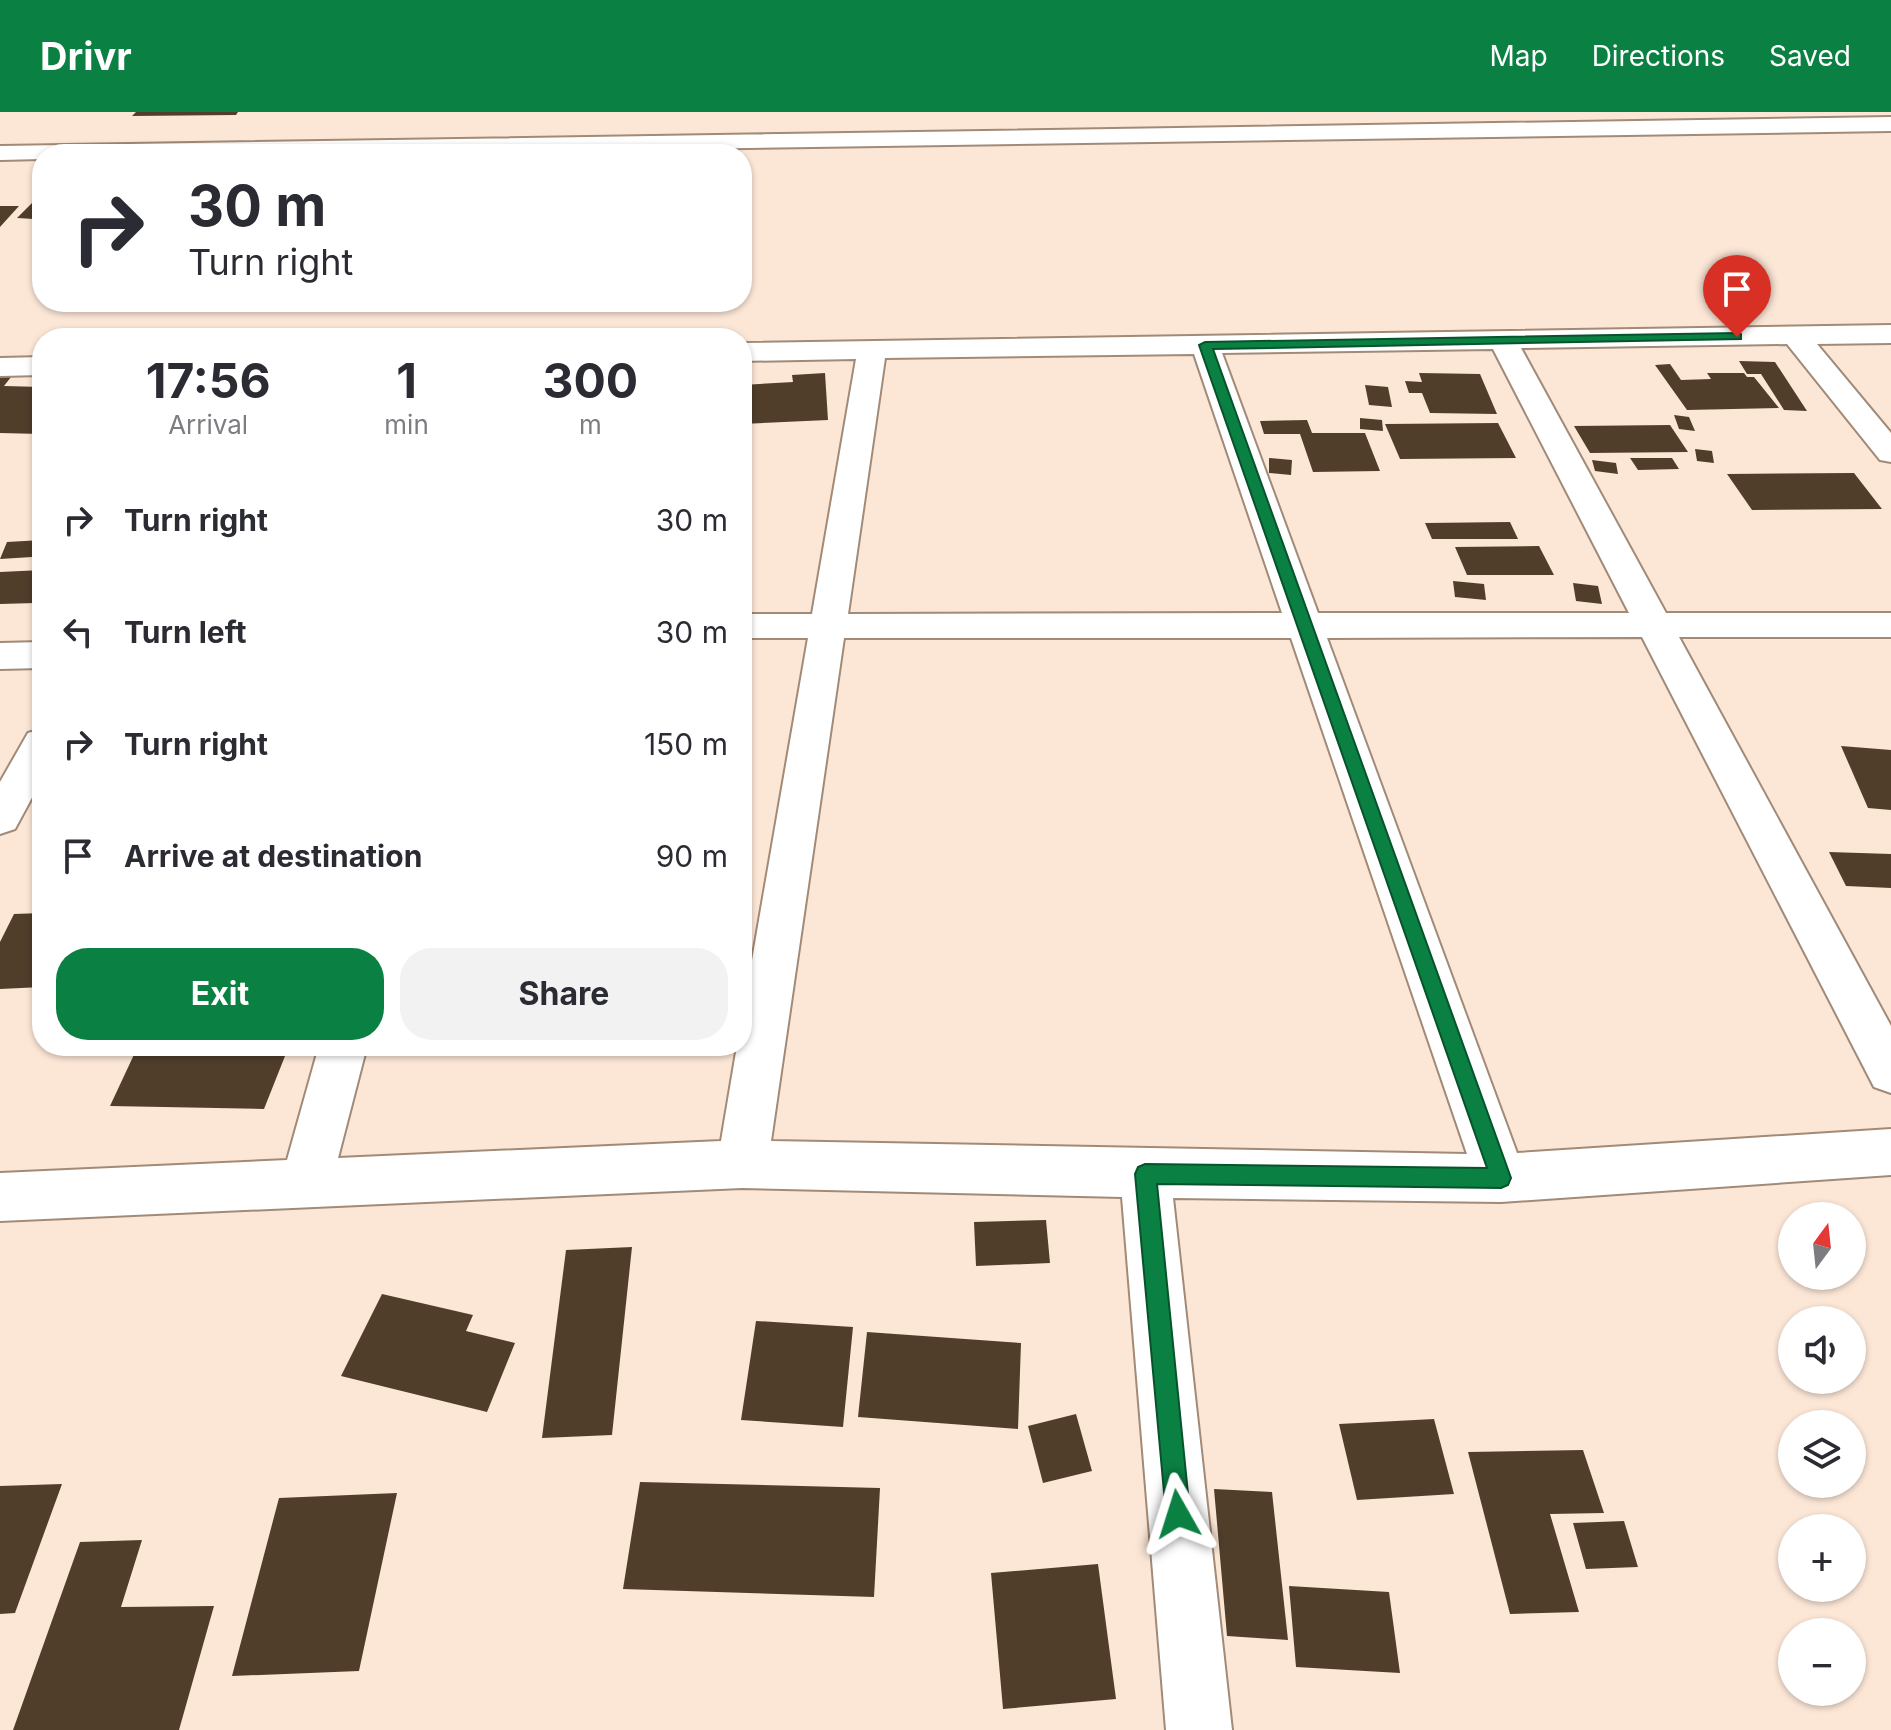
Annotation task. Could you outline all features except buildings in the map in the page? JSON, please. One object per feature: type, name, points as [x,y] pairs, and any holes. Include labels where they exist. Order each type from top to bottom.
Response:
[{"type":"street","points":[[913,112],[921,137]]},
{"type":"street","points":[[518,144],[1659,119],[1891,124]]},
{"type":"street","points":[[0,153],[32,152]]},
{"type":"street","points":[[752,352],[1891,334]]},
{"type":"street","points":[[1795,336],[1891,453]]},
{"type":"street","points":[[1503,341],[1891,1072]]},
{"type":"street","points":[[1205,345],[1501,1178]]},
{"type":"street","points":[[742,1164],[872,350]]},
{"type":"street","points":[[0,367],[32,366]]},
{"type":"street","points":[[752,626],[1891,625]]},
{"type":"street","points":[[0,656],[32,655]]},
{"type":"street","points":[[0,818],[32,761]]},
{"type":"street","points":[[306,1183],[340,1056]]},
{"type":"street","points":[[0,1197],[742,1164],[1145,1174],[1501,1178],[1891,1152]]},
{"type":"street","points":[[1145,1174],[1199,1730]]},
{"type":"route","points":[[1178,1514],[1145,1174],[1501,1178],[1205,345],[1737,337]]}]
